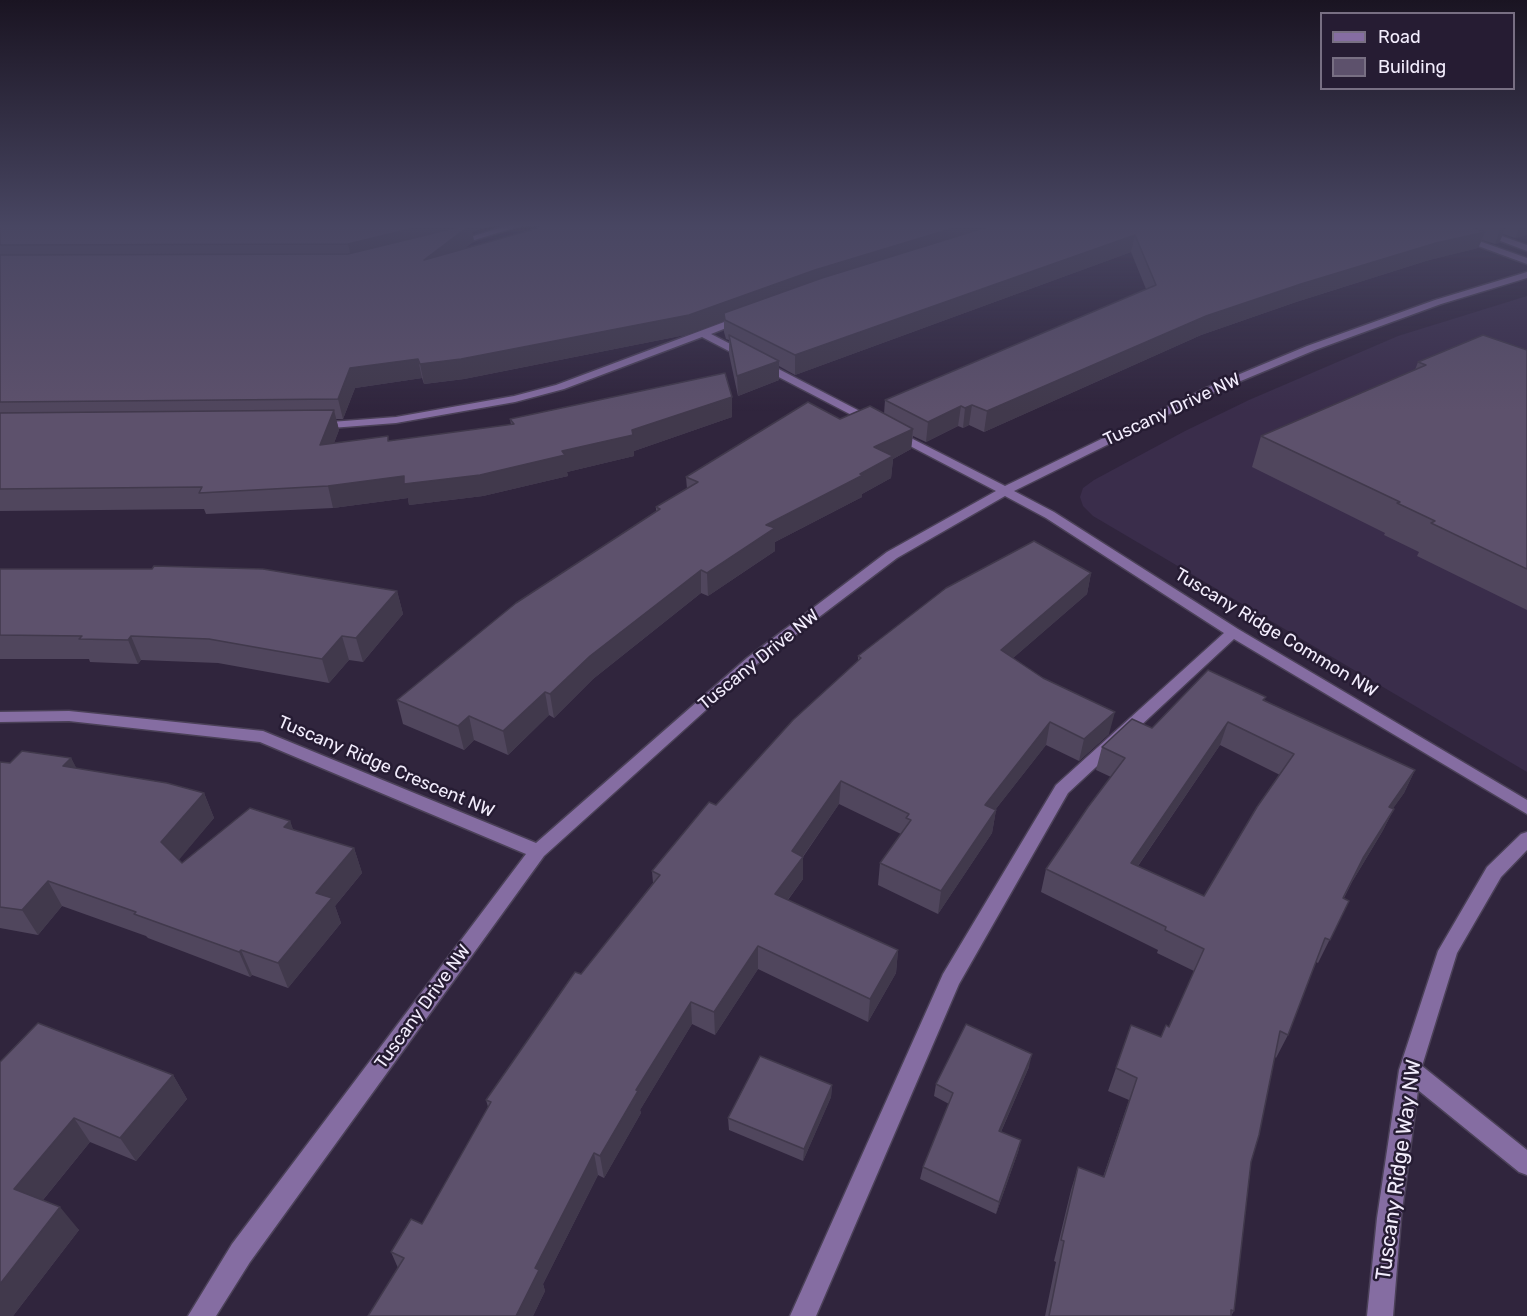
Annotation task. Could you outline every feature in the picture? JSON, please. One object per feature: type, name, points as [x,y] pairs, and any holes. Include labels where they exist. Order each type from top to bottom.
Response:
[{"type":"street","name":"Tuscany Drive NW","points":[[201,1316],[241,1253],[538,851],[752,661],[892,555],[1005,491],[1208,391],[1311,348],[1438,302],[1486,287]]},
{"type":"street","points":[[303,427],[396,420],[515,399],[560,387],[758,313]]},
{"type":"street","name":"Tuscany Ridge Common NW","points":[[702,333],[1050,516],[1233,632],[1527,808]]},
{"type":"street","points":[[803,1316],[950,980],[1062,789],[1233,632]]},
{"type":"street","name":"Tuscany Ridge Crescent NW","points":[[0,717],[69,716],[263,737],[538,851]]},
{"type":"street","name":"Tuscany Ridge Way NW","points":[[1380,1316],[1389,1218],[1410,1070],[1448,951],[1494,872],[1527,839]]},
{"type":"street","points":[[1410,1070],[1527,1164]]},
{"type":"shaded area","points":[[1527,296],[1527,772],[1093,516],[1083,506],[1080,497],[1083,488],[1094,480],[1185,431],[1249,400],[1398,336]]},
{"type":"building","points":[[0,287],[766,287],[689,315],[461,359],[420,364],[418,359],[350,368],[338,399],[0,402]]},
{"type":"building","points":[[796,287],[986,287],[795,355],[725,320],[724,313]]},
{"type":"building","points":[[1150,287],[1291,287],[1206,316],[987,411],[972,405],[965,408],[961,406],[928,422],[885,400]]},
{"type":"building","points":[[729,335],[779,361],[737,376]]},
{"type":"building","points":[[1483,335],[1527,350],[1527,569],[1431,523],[1435,521],[1397,503],[1400,502],[1261,436],[1426,365],[1418,362]]},
{"type":"building","points":[[725,373],[732,397],[632,430],[633,435],[562,451],[565,455],[480,475],[404,484],[404,476],[328,486],[199,493],[202,487],[0,489],[0,413],[334,410],[320,445],[388,436],[388,441],[514,424],[510,419]]},
{"type":"building","points":[[808,402],[840,419],[870,406],[913,429],[874,447],[893,456],[860,474],[863,475],[766,525],[775,528],[707,573],[701,570],[590,656],[550,694],[545,692],[503,731],[469,716],[458,726],[397,700],[516,603],[660,509],[656,507],[698,482],[686,477]]},
{"type":"building","points":[[1034,541],[1091,573],[1001,650],[1043,678],[1115,712],[1084,739],[1050,722],[985,805],[996,810],[941,891],[880,863],[911,820],[906,818],[909,814],[841,781],[792,851],[803,857],[775,894],[898,950],[870,999],[758,946],[714,1012],[691,1002],[636,1090],[638,1091],[600,1156],[594,1153],[535,1268],[539,1270],[516,1316],[368,1316],[404,1258],[391,1252],[411,1219],[422,1224],[491,1102],[486,1100],[575,972],[581,974],[660,875],[652,871],[709,802],[716,805],[793,720],[861,658],[858,656],[946,588]]},
{"type":"building","points":[[154,566],[263,569],[397,591],[356,638],[342,636],[322,659],[209,639],[131,636],[128,640],[79,639],[82,636],[0,635],[0,569],[152,569]]},
{"type":"building","points":[[1208,670],[1266,697],[1263,700],[1415,770],[1389,807],[1394,809],[1363,858],[1343,898],[1349,901],[1330,940],[1325,938],[1288,1035],[1280,1031],[1259,1135],[1251,1162],[1234,1311],[1231,1310],[1231,1316],[1049,1316],[1064,1241],[1061,1240],[1078,1167],[1104,1177],[1137,1078],[1116,1068],[1131,1025],[1161,1037],[1166,1025],[1169,1027],[1204,949],[1165,930],[1166,927],[1046,869],[1125,758],[1102,747],[1132,719],[1152,728]],"holes":[[[1228,722],[1294,754],[1257,807],[1204,896],[1131,863]]]},
{"type":"building","points":[[22,751],[71,758],[63,766],[167,783],[204,793],[161,842],[182,863],[250,808],[290,821],[284,827],[354,848],[316,893],[332,898],[278,963],[241,950],[239,952],[48,881],[22,910],[0,907],[0,762],[10,763]]},
{"type":"building","points":[[38,1023],[173,1075],[120,1138],[74,1118],[14,1189],[60,1207],[0,1284],[0,1062]]},
{"type":"building","points":[[966,1024],[1032,1054],[999,1131],[1021,1140],[999,1202],[923,1167],[953,1093],[936,1084]]},
{"type":"building","points":[[760,1056],[832,1085],[804,1149],[728,1118]]}]
